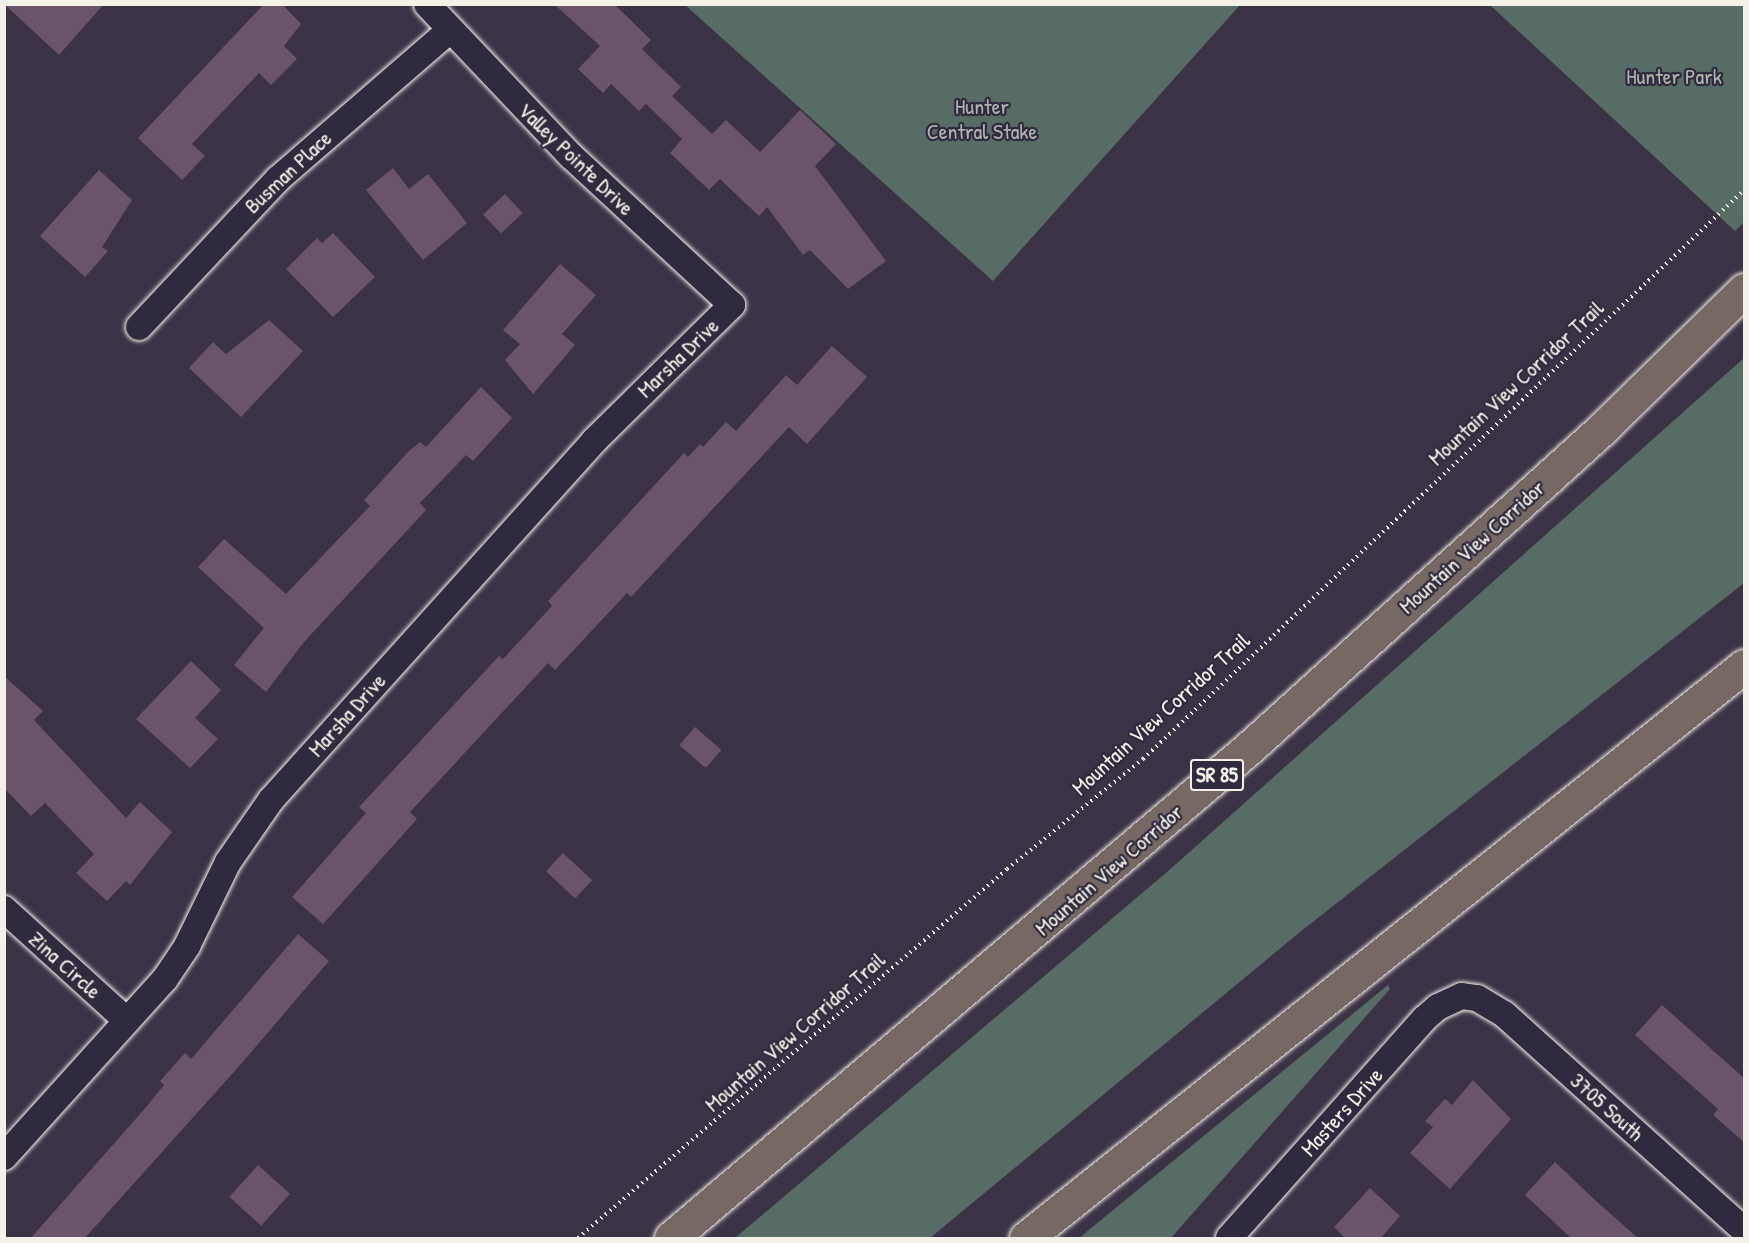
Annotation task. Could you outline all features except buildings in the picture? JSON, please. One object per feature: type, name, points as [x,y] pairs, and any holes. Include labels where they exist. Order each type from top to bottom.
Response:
[{"type":"highway","name":"Mountain View Corridor","points":[[671,1239],[1068,906],[1257,740],[1606,425],[1744,290]]},
{"type":"highway","points":[[1026,1239],[1744,666]]},
{"type":"street","name":"Valley Pointe Drive","points":[[428,4],[449,31],[562,148],[732,305]]},
{"type":"street","name":"Busman Place","points":[[139,327],[278,179],[449,31]]},
{"type":"street","name":"Marsha Drive","points":[[4,1156],[127,1021],[177,962],[228,861],[271,800],[594,441],[732,305]]},
{"type":"street","name":"Zina Circle","points":[[4,909],[127,1021]]},
{"type":"street","name":"3705 South","points":[[1462,996],[1477,998],[1504,1014],[1744,1230]]},
{"type":"street","name":"Masters Drive","points":[[1229,1239],[1424,1019],[1438,1006],[1462,996]]},
{"type":"path","name":"Mountain View Corridor Trail","points":[[578,1239],[1006,869],[1143,759],[1744,190]]},
{"type":"green space","name":"Hunter Central Stake","points":[[685,5],[1240,5],[993,281]]},
{"type":"green space","name":"Hunter Park","points":[[1490,5],[1744,5],[1744,222],[1735,231]]},
{"type":"green space","points":[[1744,358],[1744,583],[1300,932],[930,1238],[735,1238],[1167,872]]},
{"type":"green space","points":[[1388,985],[1390,989],[1171,1238],[1079,1238]]}]
